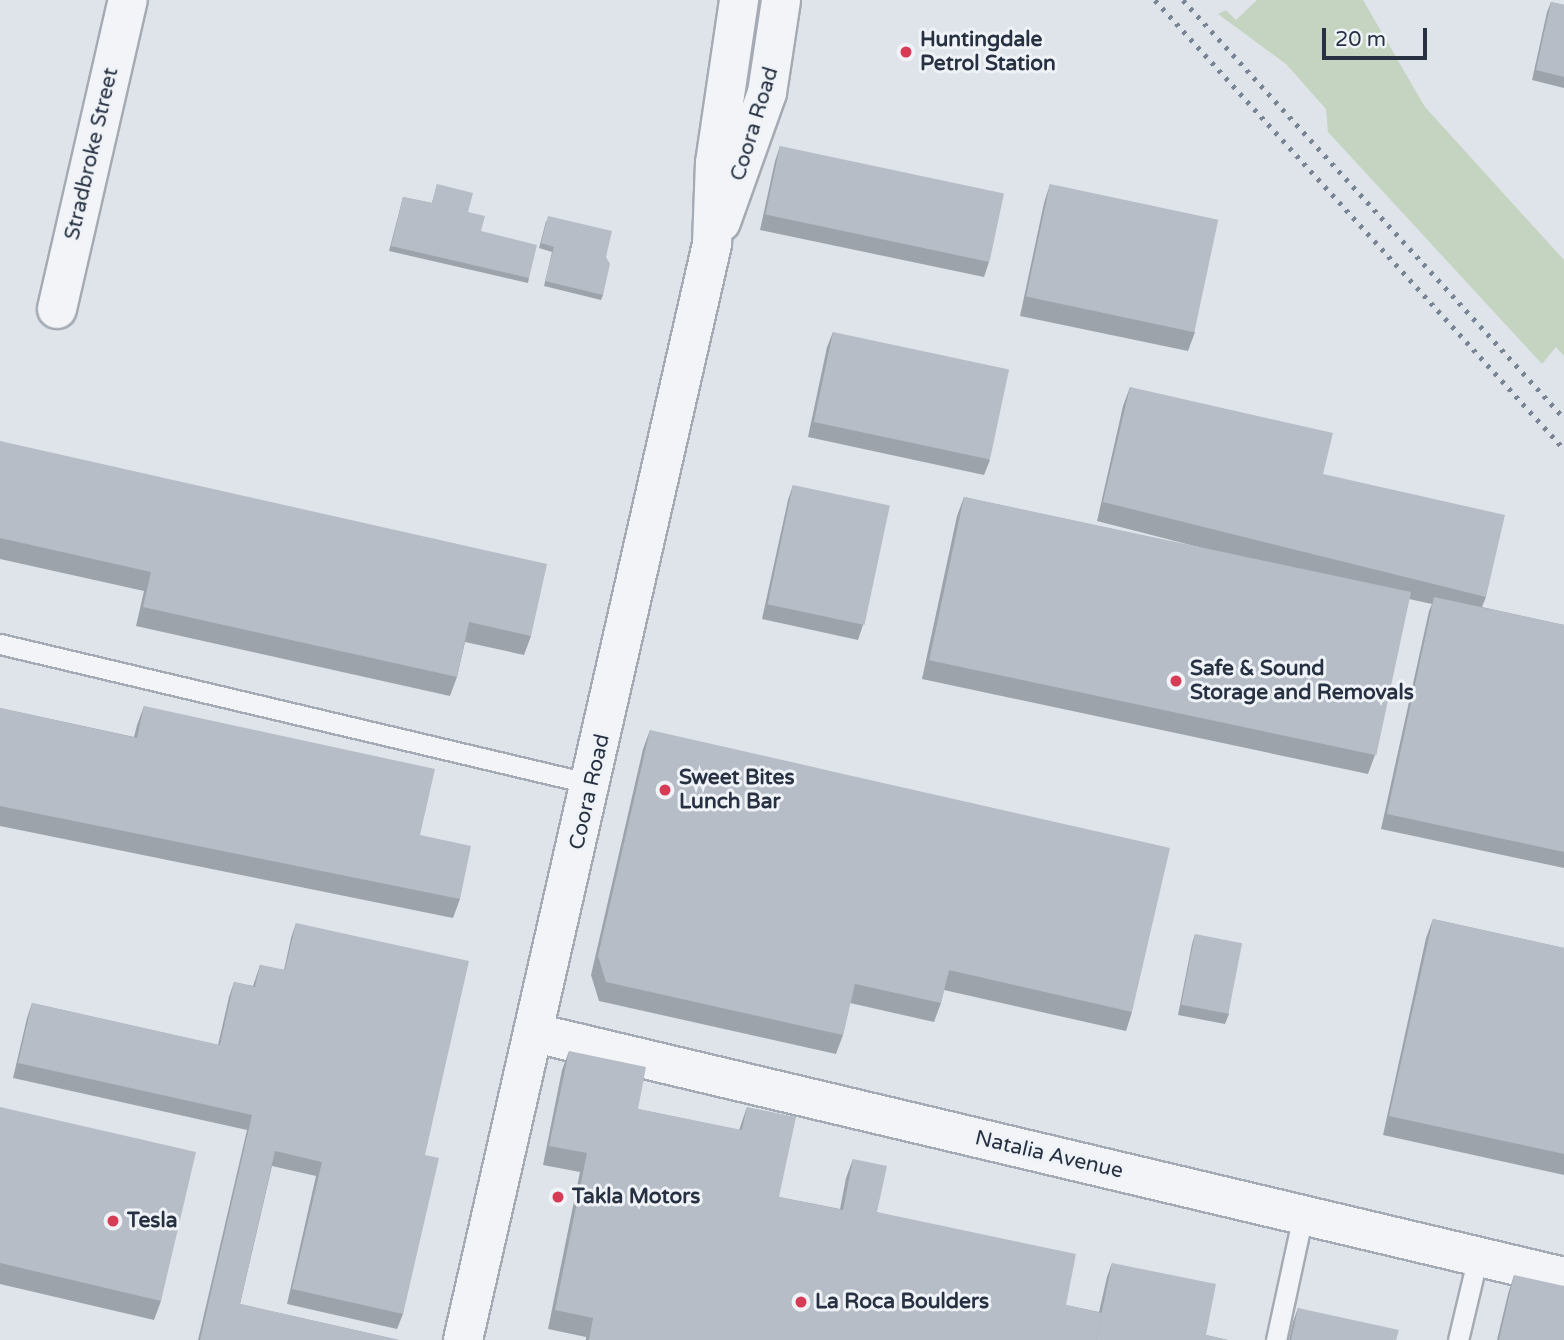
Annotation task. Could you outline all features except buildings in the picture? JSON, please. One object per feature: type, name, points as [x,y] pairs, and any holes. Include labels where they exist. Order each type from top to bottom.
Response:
[{"type":"street","name":"Stradbroke Street","points":[[57,309],[128,0]]},
{"type":"street","name":"Coora Road","points":[[712,244],[715,163],[740,0]]},
{"type":"street","name":"Coora Road","points":[[463,1340],[592,784],[712,244],[767,93],[781,0]]},
{"type":"street","name":"Natalia Avenue","points":[[535,1033],[1564,1277]]},
{"type":"lane","points":[[0,644],[592,784]]},
{"type":"lane","points":[[1276,1340],[1303,1215]]},
{"type":"lane","points":[[1458,1340],[1478,1256]]},
{"type":"green space","points":[[1257,0],[1363,0],[1425,107],[1564,260],[1564,356],[1556,347],[1542,364],[1328,132],[1326,109],[1286,64],[1218,14],[1226,10],[1236,20]]},
{"type":"railway","points":[[1155,0],[1564,449]]},
{"type":"railway","points":[[1183,0],[1564,418]]},
{"type":"place","name":"Huntingdale Petrol Station","points":[[906,52]]},
{"type":"place","name":"Safe & Sound Storage and Removals","points":[[1176,681]]},
{"type":"place","name":"Sweet Bites Lunch Bar","points":[[665,790]]},
{"type":"place","name":"Takla Motors","points":[[558,1197]]},
{"type":"place","name":"Tesla","points":[[113,1221]]},
{"type":"place","name":"La Roca Boulders","points":[[801,1302]]}]
